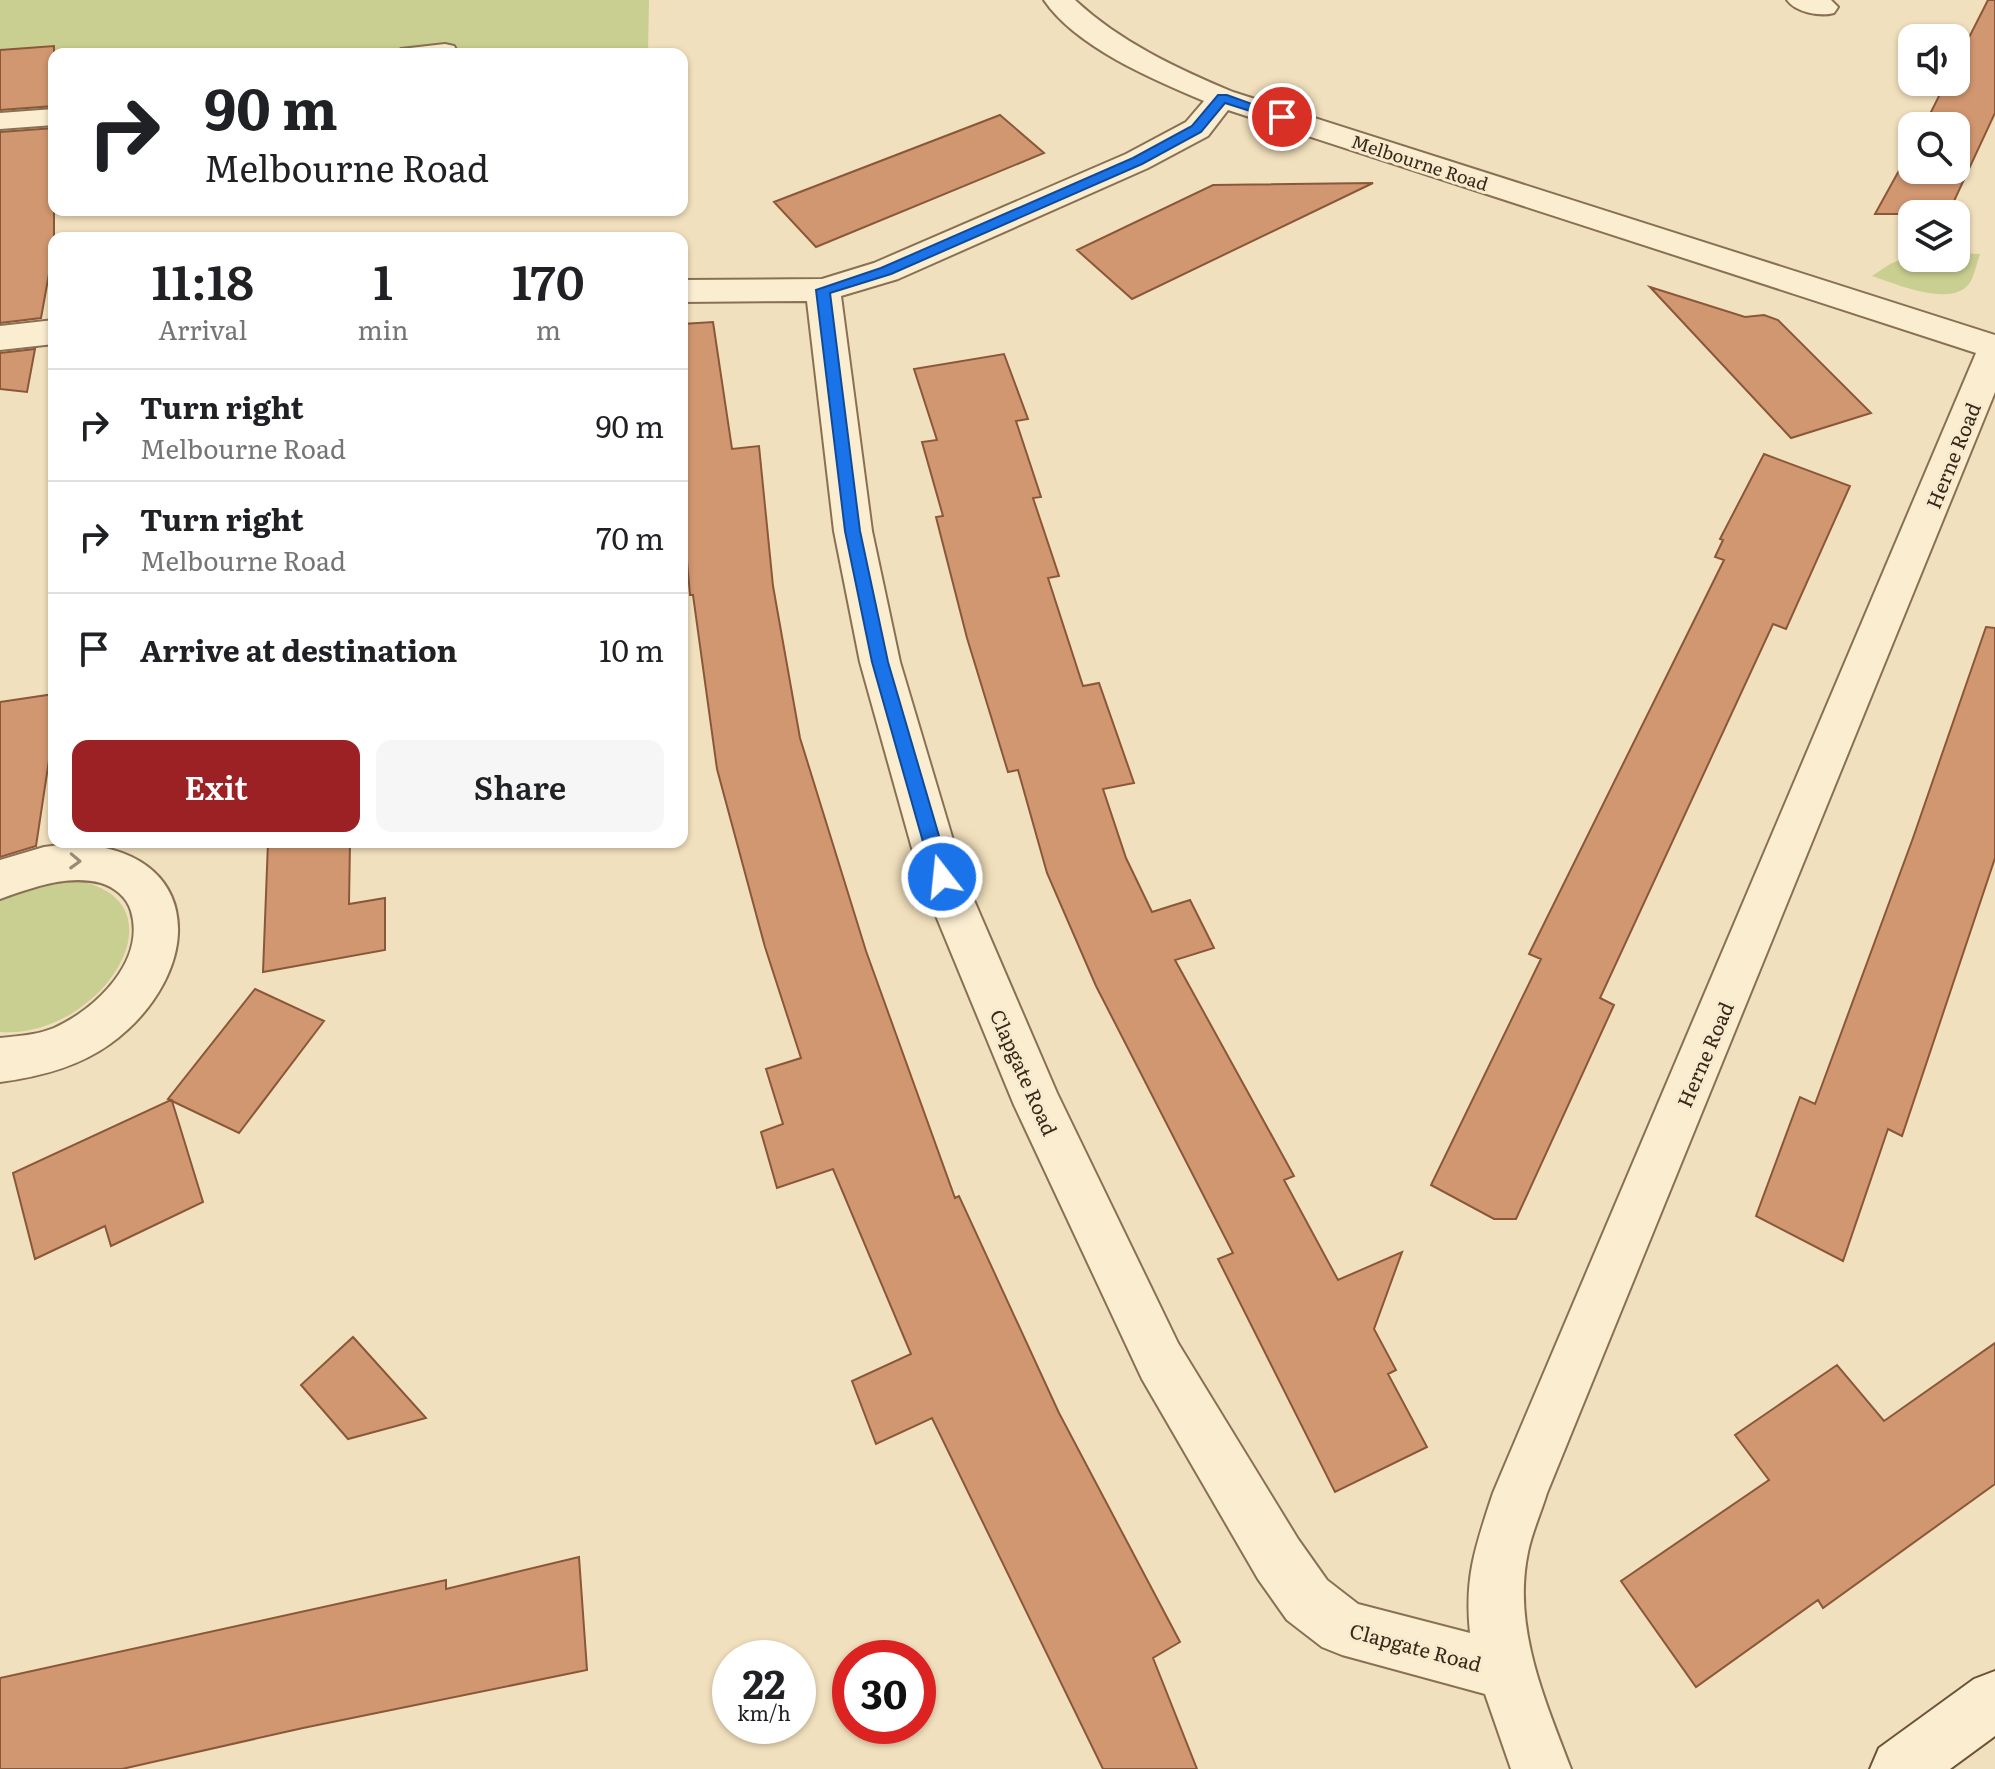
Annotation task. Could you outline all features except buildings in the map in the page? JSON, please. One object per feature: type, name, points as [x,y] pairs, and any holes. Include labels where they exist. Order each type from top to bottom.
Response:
[{"type":"street","name":"Melbourne Road","points":[[1058,0],[1091,28],[1163,73],[1222,98],[1995,348]]},
{"type":"street","points":[[688,291],[823,290],[886,271],[1137,161],[1197,129],[1222,98]]},
{"type":"street","name":"Clapgate Road","points":[[823,290],[853,531],[880,662],[942,877],[1038,1105],[1160,1361],[1278,1559],[1307,1600],[1342,1627],[1378,1639],[1505,1670]]},
{"type":"street","points":[[0,338],[48,333]]},
{"type":"street","name":"Herne Road","points":[[1541,1769],[1505,1670],[1496,1598],[1499,1554],[1520,1493],[1995,348]]},
{"type":"street","points":[[0,880],[23,869],[61,860],[97,862],[126,873],[147,894],[156,921],[153,952],[137,986],[110,1016],[75,1041],[34,1056],[0,1060]]},
{"type":"street","points":[[1900,1769],[1995,1700]]},
{"type":"lane","points":[[0,121],[48,117]]},
{"type":"green space","points":[[0,0],[649,0],[648,48],[48,48],[48,152],[0,156]]},
{"type":"green space","points":[[1970,254],[1980,254],[1969,284],[1949,294],[1922,292],[1872,276],[1898,261],[1898,272],[1970,272]]},
{"type":"green space","points":[[56,878],[99,887],[123,907],[129,932],[121,961],[102,989],[73,1012],[38,1028],[0,1032],[0,898]]},
{"type":"route","points":[[942,877],[880,662],[853,531],[823,290],[886,271],[1137,161],[1197,129],[1222,98],[1282,117]]}]
